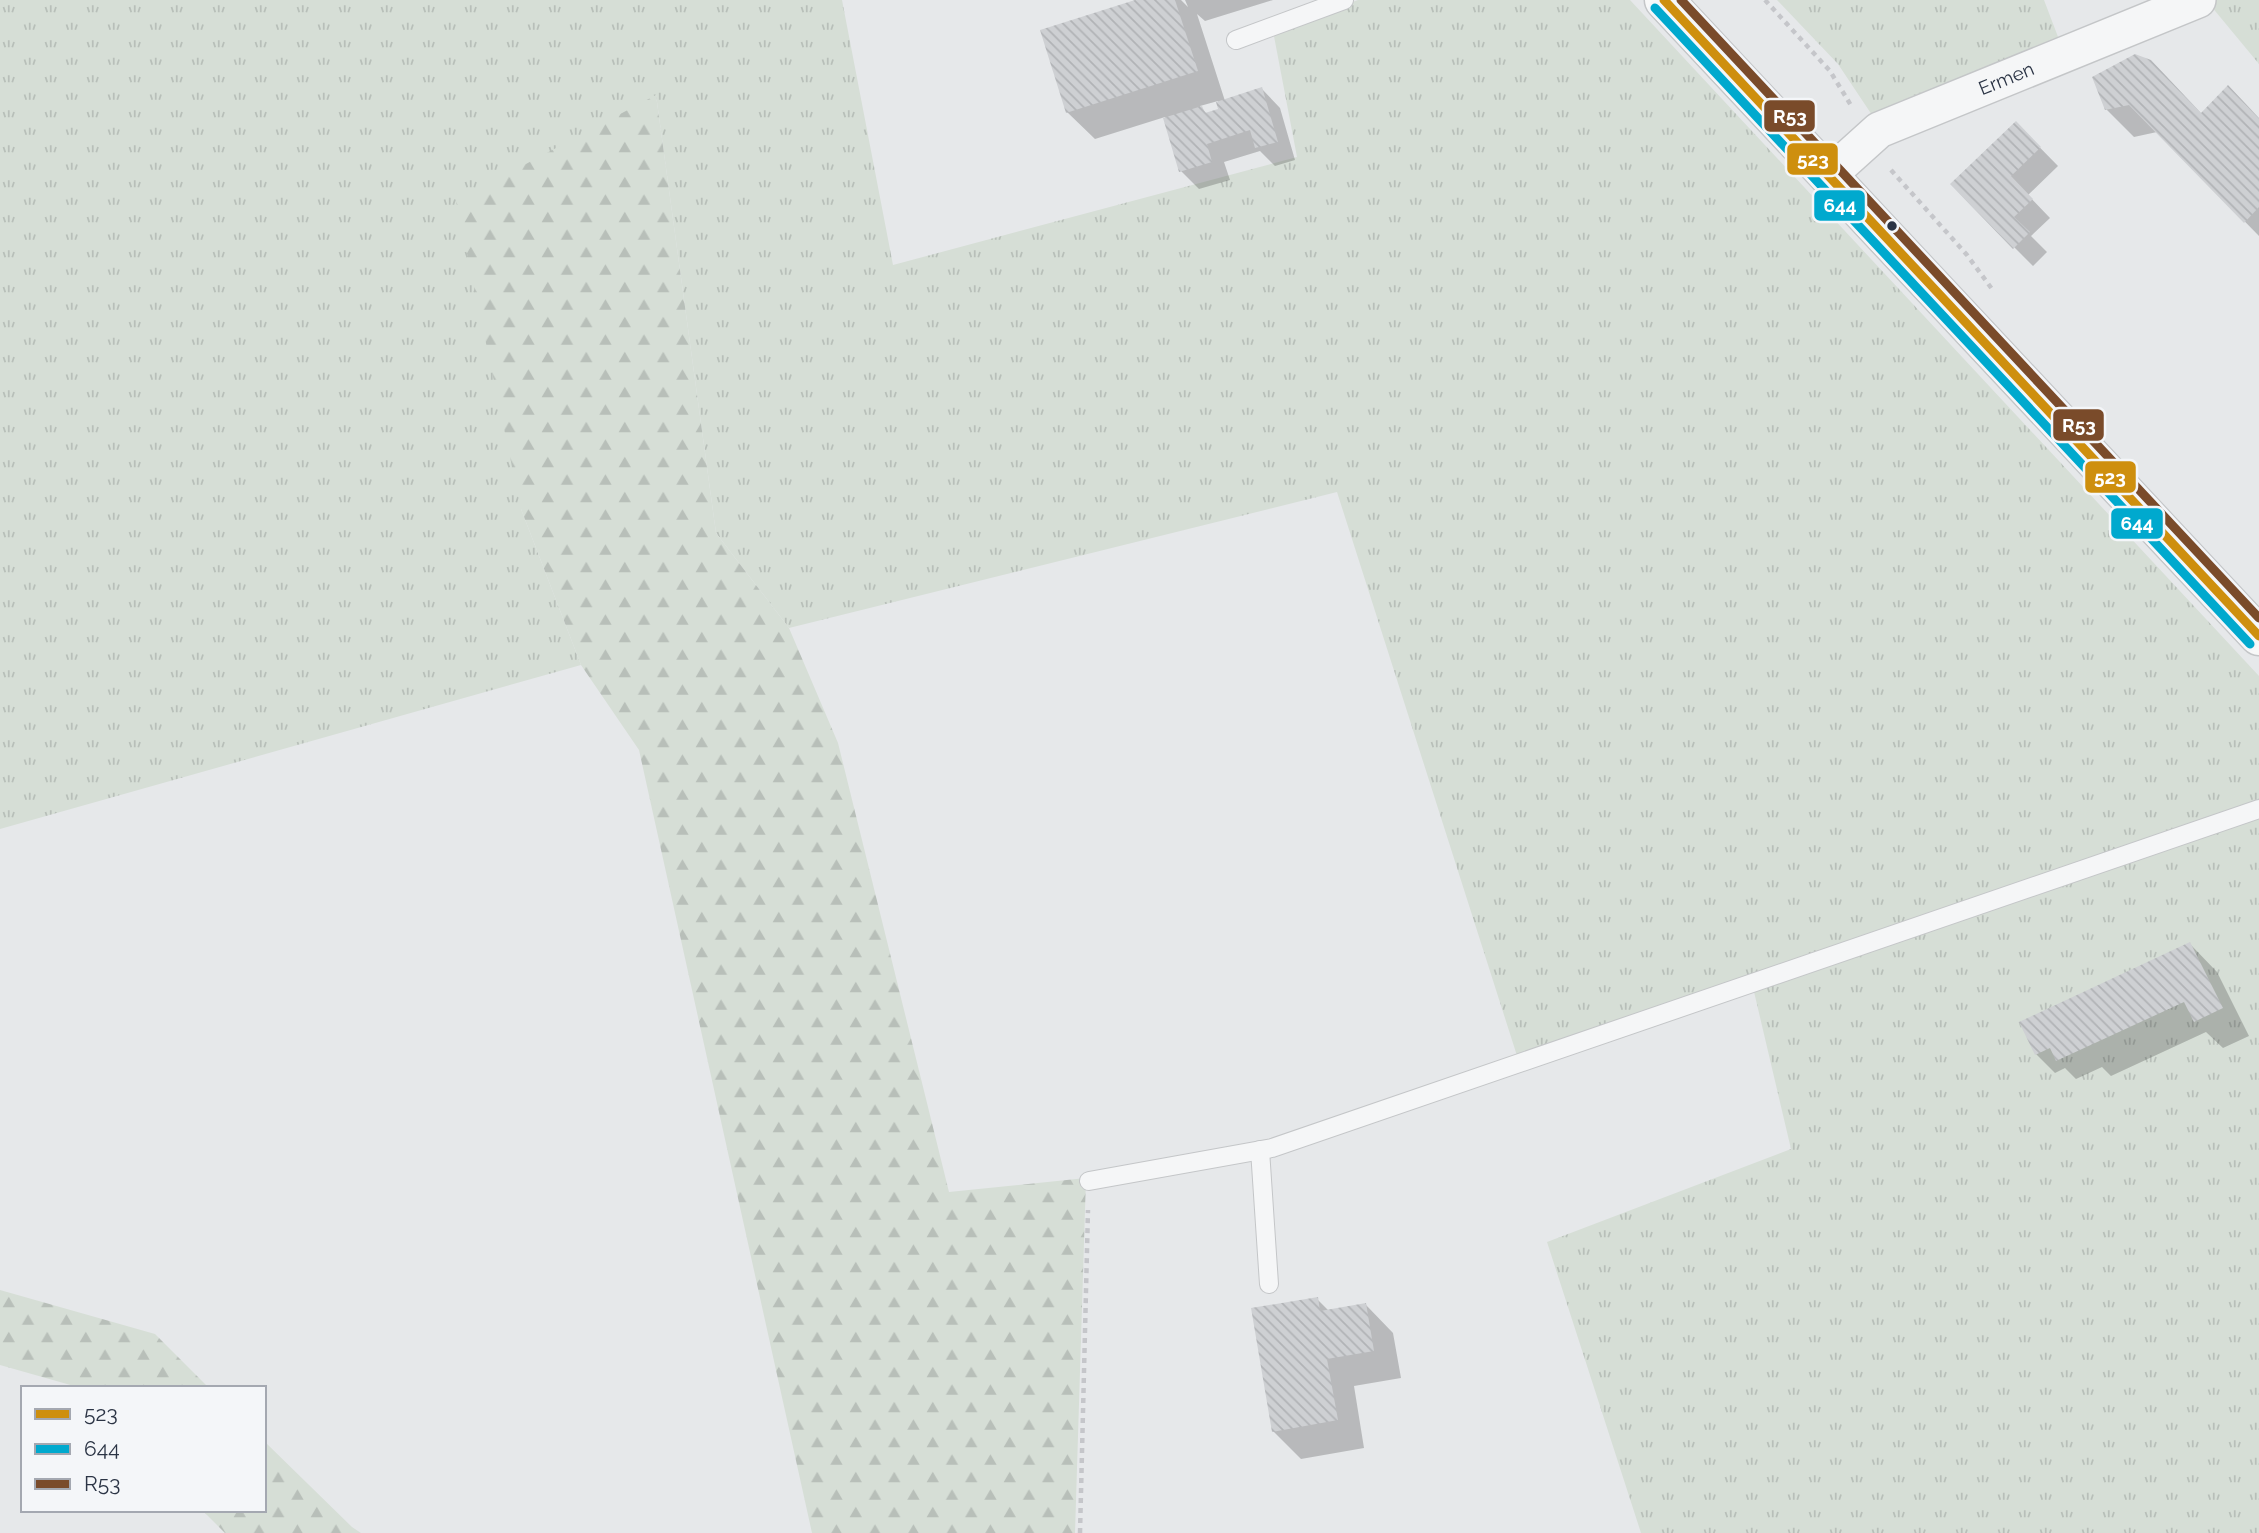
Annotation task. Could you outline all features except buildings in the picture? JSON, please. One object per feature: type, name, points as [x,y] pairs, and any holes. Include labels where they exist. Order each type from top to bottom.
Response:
[{"type":"main road","points":[[1664,0],[2259,636]]},
{"type":"street","name":"Ermen","points":[[1828,176],[1879,130],[2198,0]]},
{"type":"lane","points":[[1236,40],[1344,0]]},
{"type":"lane","points":[[1089,1181],[1272,1148],[2259,809]]},
{"type":"lane","points":[[1260,1150],[1269,1284]]},
{"type":"path","points":[[1765,0],[1830,71],[1888,167],[1968,255],[2000,299]]},
{"type":"path","points":[[1080,1533],[1089,1181]]},
{"type":"green space","points":[[0,0],[842,0],[893,265],[1297,157],[1273,31],[1358,0],[1630,0],[2259,676],[2259,1533],[1641,1533],[1547,1242],[1791,1149],[1751,979],[1519,1062],[1337,492],[789,628],[716,533],[656,95],[521,509],[581,665],[0,829]]},
{"type":"green space","points":[[1777,0],[2044,0],[2063,50],[1872,115],[1838,64]]},
{"type":"green space","points":[[2206,0],[2259,0],[2259,64]]},
{"type":"green space","points":[[656,95],[716,533],[789,628],[838,743],[949,1192],[1086,1178],[1075,1533],[812,1533],[639,750],[581,665],[521,509],[456,201]]},
{"type":"green space","points":[[0,1290],[155,1334],[207,1386],[74,1386],[0,1365]]},
{"type":"green space","points":[[266,1443],[361,1533],[225,1533],[204,1512],[266,1512]]},
{"type":"transit line","name":"523","points":[[1664,0],[2259,636]]},
{"type":"transit line","name":"R53","points":[[1681,0],[2259,618]]},
{"type":"transit line","name":"644","points":[[1655,8],[2250,644]]}]
